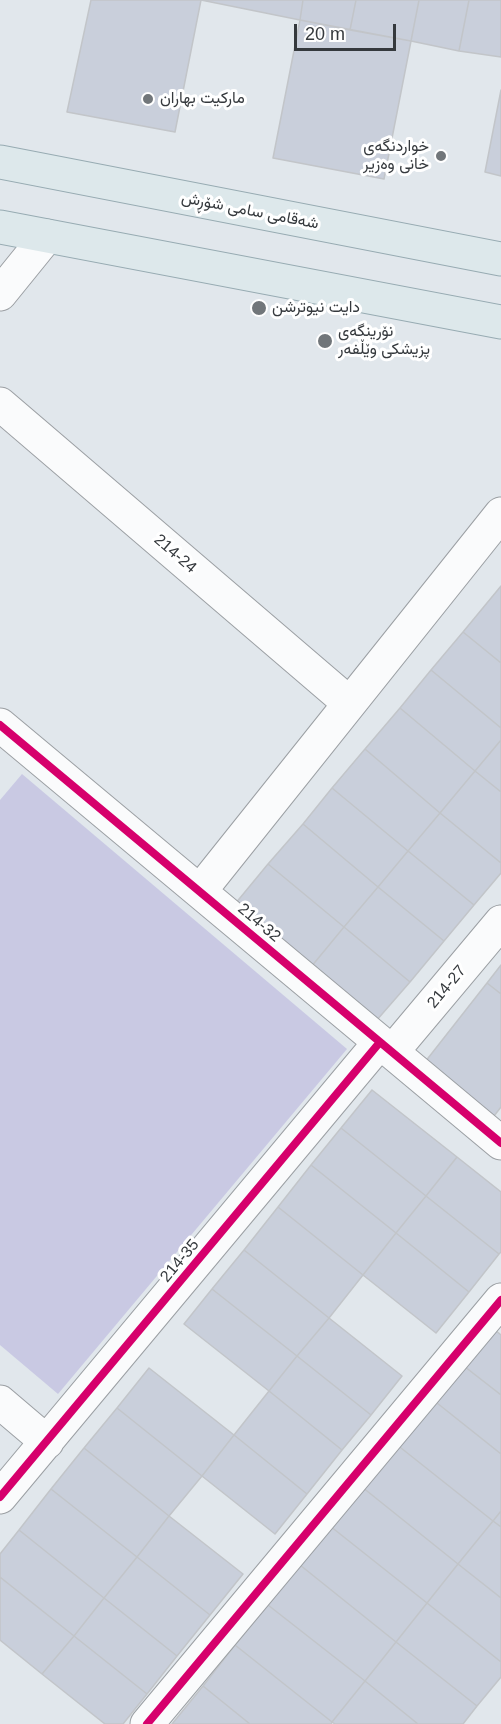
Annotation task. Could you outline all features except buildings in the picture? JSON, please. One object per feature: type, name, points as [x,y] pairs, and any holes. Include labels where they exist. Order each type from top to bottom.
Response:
[{"type":"main road","name":"شەقامی سامی شۆڕش","points":[[0,162],[501,259]]},
{"type":"main road","points":[[0,227],[501,322]]},
{"type":"street","points":[[0,294],[47,236]]},
{"type":"street","name":"214-24","points":[[0,404],[349,703]]},
{"type":"street","points":[[200,891],[501,514]]},
{"type":"street","name":"214-32","points":[[3,734],[200,891],[501,1143]]},
{"type":"street","name":"214-27","points":[[386,1047],[501,922]]},
{"type":"street","name":"214-35","points":[[0,1497],[386,1047]]},
{"type":"street","points":[[147,1724],[501,1300]]},
{"type":"street","points":[[0,1402],[47,1442]]},
{"type":"shaded area","points":[[22,774],[347,1049],[58,1394],[0,1345],[0,800]]},
{"type":"cycle path","points":[[0,725],[501,1143]]},
{"type":"cycle path","points":[[0,1497],[380,1042]]},
{"type":"cycle path","points":[[147,1724],[501,1300]]},
{"type":"place","name":"مارکیت بهاران","points":[[148,99]]},
{"type":"place","name":"خواردنگەی خانی وەزیر","points":[[441,156]]},
{"type":"place","name":"دايت نيوترشن","points":[[259,308]]},
{"type":"place","name":"نۆرینگەی پزیشکی وێڵفەر","points":[[325,341]]}]
